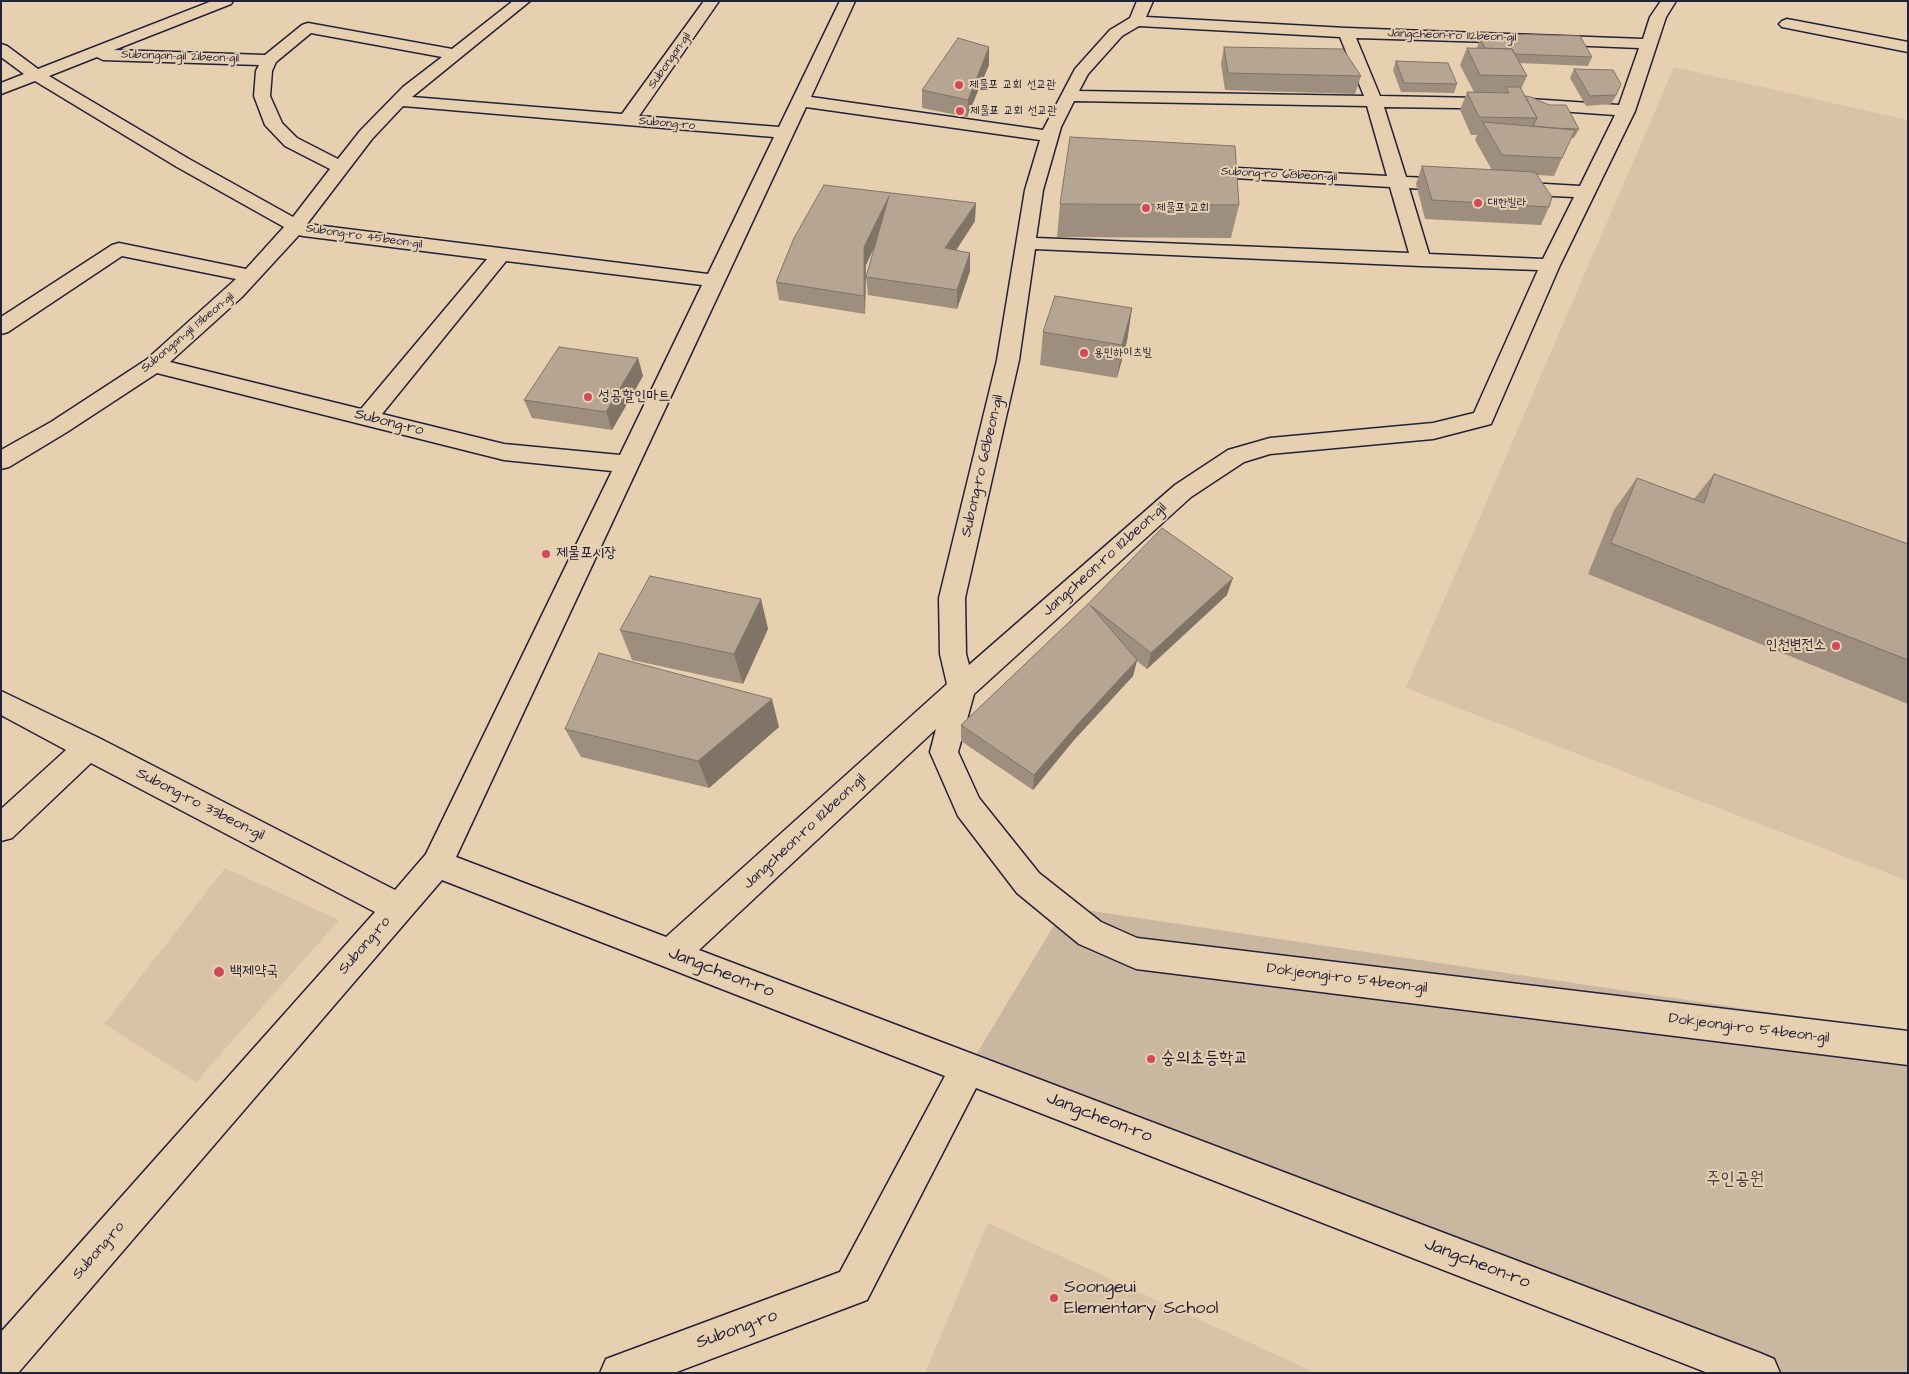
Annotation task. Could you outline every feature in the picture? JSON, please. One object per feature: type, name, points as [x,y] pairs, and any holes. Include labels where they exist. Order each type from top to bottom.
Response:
[{"type":"street","name":"Subongan-gil 21beon-gil","points":[[1,89],[226,1]]},
{"type":"street","name":"Subongan-gil 13beon-gil","points":[[1,461],[59,427],[154,365],[235,294],[296,226],[366,135],[409,91],[523,1]]},
{"type":"street","name":"Subongan-gil","points":[[627,120],[712,1]]},
{"type":"street","name":"Subong-ro","points":[[1,1362],[437,864],[848,1]]},
{"type":"street","points":[[1136,21],[1146,6],[1145,1]]},
{"type":"street","name":"Jangcheon-ro 112beon-gil","points":[[672,954],[962,688],[1183,490],[1236,456],[1270,446],[1432,431],[1483,419],[1550,265],[1626,110],[1658,17],[1669,1]]},
{"type":"street","points":[[1136,21],[1346,32],[1374,102],[1396,182],[1421,260]]},
{"type":"street","name":"Subong-ro 68beon-gil","points":[[962,688],[953,654],[952,598],[1008,360],[1034,190],[1052,162],[1050,136],[1052,127],[1081,72],[1116,33],[1136,21]]},
{"type":"street","points":[[1787,24],[1908,47]]},
{"type":"street","points":[[341,168],[291,142],[274,124],[262,96],[264,70],[269,60],[308,28],[456,55]]},
{"type":"street","name":"Jangcheon-ro 112beon-gil","points":[[1346,32],[1648,44]]},
{"type":"street","name":"Subong-ro 45beon-gil","points":[[1,49],[38,75],[183,163],[303,230],[715,281]]},
{"type":"street","name":"Subongan-gil 21beon-gil","points":[[92,54],[269,60]]},
{"type":"street","points":[[1068,96],[1530,104],[1626,110]]},
{"type":"street","points":[[801,101],[1050,136]]},
{"type":"street","name":"Subong-ro","points":[[399,102],[785,133]]},
{"type":"street","name":"Subong-ro 68beon-gil","points":[[1180,170],[1396,182]]},
{"type":"street","points":[[1396,182],[1471,186]]},
{"type":"street","points":[[1490,187],[1586,192]]},
{"type":"street","points":[[1026,243],[1550,265]]},
{"type":"street","points":[[1,327],[119,249],[250,276]]},
{"type":"street","points":[[366,418],[501,255]]},
{"type":"street","name":"Subong-ro","points":[[154,365],[504,452],[628,464]]},
{"type":"street","name":"Dokjeongi-ro 54beon-gil","points":[[962,688],[944,752],[968,807],[1028,883],[1090,933],[1136,952],[1908,1048]]},
{"type":"street","name":"Subong-ro 33beon-gil","points":[[1,702],[398,908]]},
{"type":"street","points":[[1,828],[89,747]]},
{"type":"street","name":"Jangcheon-ro","points":[[437,864],[1760,1373]]},
{"type":"street","name":"Subong-ro","points":[[620,1373],[853,1286],[968,1068]]},
{"type":"shaded area","points":[[1674,67],[1908,120],[1908,881],[1406,688]]},
{"type":"shaded area","name":"백제약국","points":[[225,868],[339,920],[196,1082],[104,1024]]},
{"type":"shaded area","name":"Soongeui Elementary School","points":[[988,1223],[1316,1373],[925,1373]]},
{"type":"green space","name":"주인공원","points":[[1065,907],[1908,1033],[1908,1373],[1761,1373],[968,1068]]},
{"type":"building","points":[[1510,34],[1580,36],[1592,57],[1515,54],[1512,49],[1485,48],[1480,39],[1513,40]]},
{"type":"building","points":[[958,38],[989,47],[968,100],[922,90]]},
{"type":"building","points":[[1224,47],[1343,49],[1361,76],[1228,73]]},
{"type":"building","points":[[1467,48],[1512,49],[1527,76],[1480,75]]},
{"type":"building","points":[[1396,61],[1448,63],[1457,84],[1404,83]]},
{"type":"building","points":[[1574,69],[1613,70],[1621,84],[1616,95],[1590,96]]},
{"type":"building","points":[[1506,87],[1520,87],[1537,118],[1479,117],[1467,92],[1509,93]]},
{"type":"building","points":[[1525,96],[1549,105],[1566,105],[1579,129],[1533,126],[1537,118]]},
{"type":"building","points":[[1483,122],[1575,130],[1562,158],[1502,155]]},
{"type":"building","points":[[1070,137],[1235,146],[1239,205],[1060,204]]},
{"type":"building","points":[[1422,166],[1535,172],[1552,197],[1549,207],[1432,200]]},
{"type":"building","points":[[824,185],[976,203],[945,248],[970,253],[957,290],[866,277],[889,196],[864,247],[864,296],[776,282],[794,238]]},
{"type":"building","points":[[1055,296],[1132,308],[1122,345],[1043,332]]},
{"type":"building","points":[[559,347],[638,358],[606,412],[524,400]]},
{"type":"building","points":[[1714,474],[1908,544],[1908,660],[1611,543],[1637,478],[1704,503]]},
{"type":"building","points":[[1162,528],[1233,578],[1151,653],[1090,605],[1137,660],[1034,775],[961,725],[1088,604]]},
{"type":"building","points":[[650,576],[761,599],[734,654],[620,630]]},
{"type":"building","points":[[599,653],[772,699],[698,761],[565,729]]},
{"type":"place","name":"제물포 교회 선교관","points":[[959,85]]},
{"type":"place","name":"제물표 교회 선교관","points":[[960,111]]},
{"type":"place","name":"대한빌라","points":[[1478,203]]},
{"type":"place","name":"제물포 교회","points":[[1146,208]]},
{"type":"place","name":"용민하이츠빌","points":[[1084,353]]},
{"type":"place","name":"성공할인마트","points":[[588,397]]},
{"type":"place","name":"제물포시장","points":[[546,554]]},
{"type":"place","name":"인천변전소","points":[[1836,646]]},
{"type":"place","name":"백제약국","points":[[219,972]]},
{"type":"place","name":"숭의초등학교","points":[[1151,1059]]},
{"type":"place","name":"Soongeui Elementary School","points":[[1054,1298]]}]
